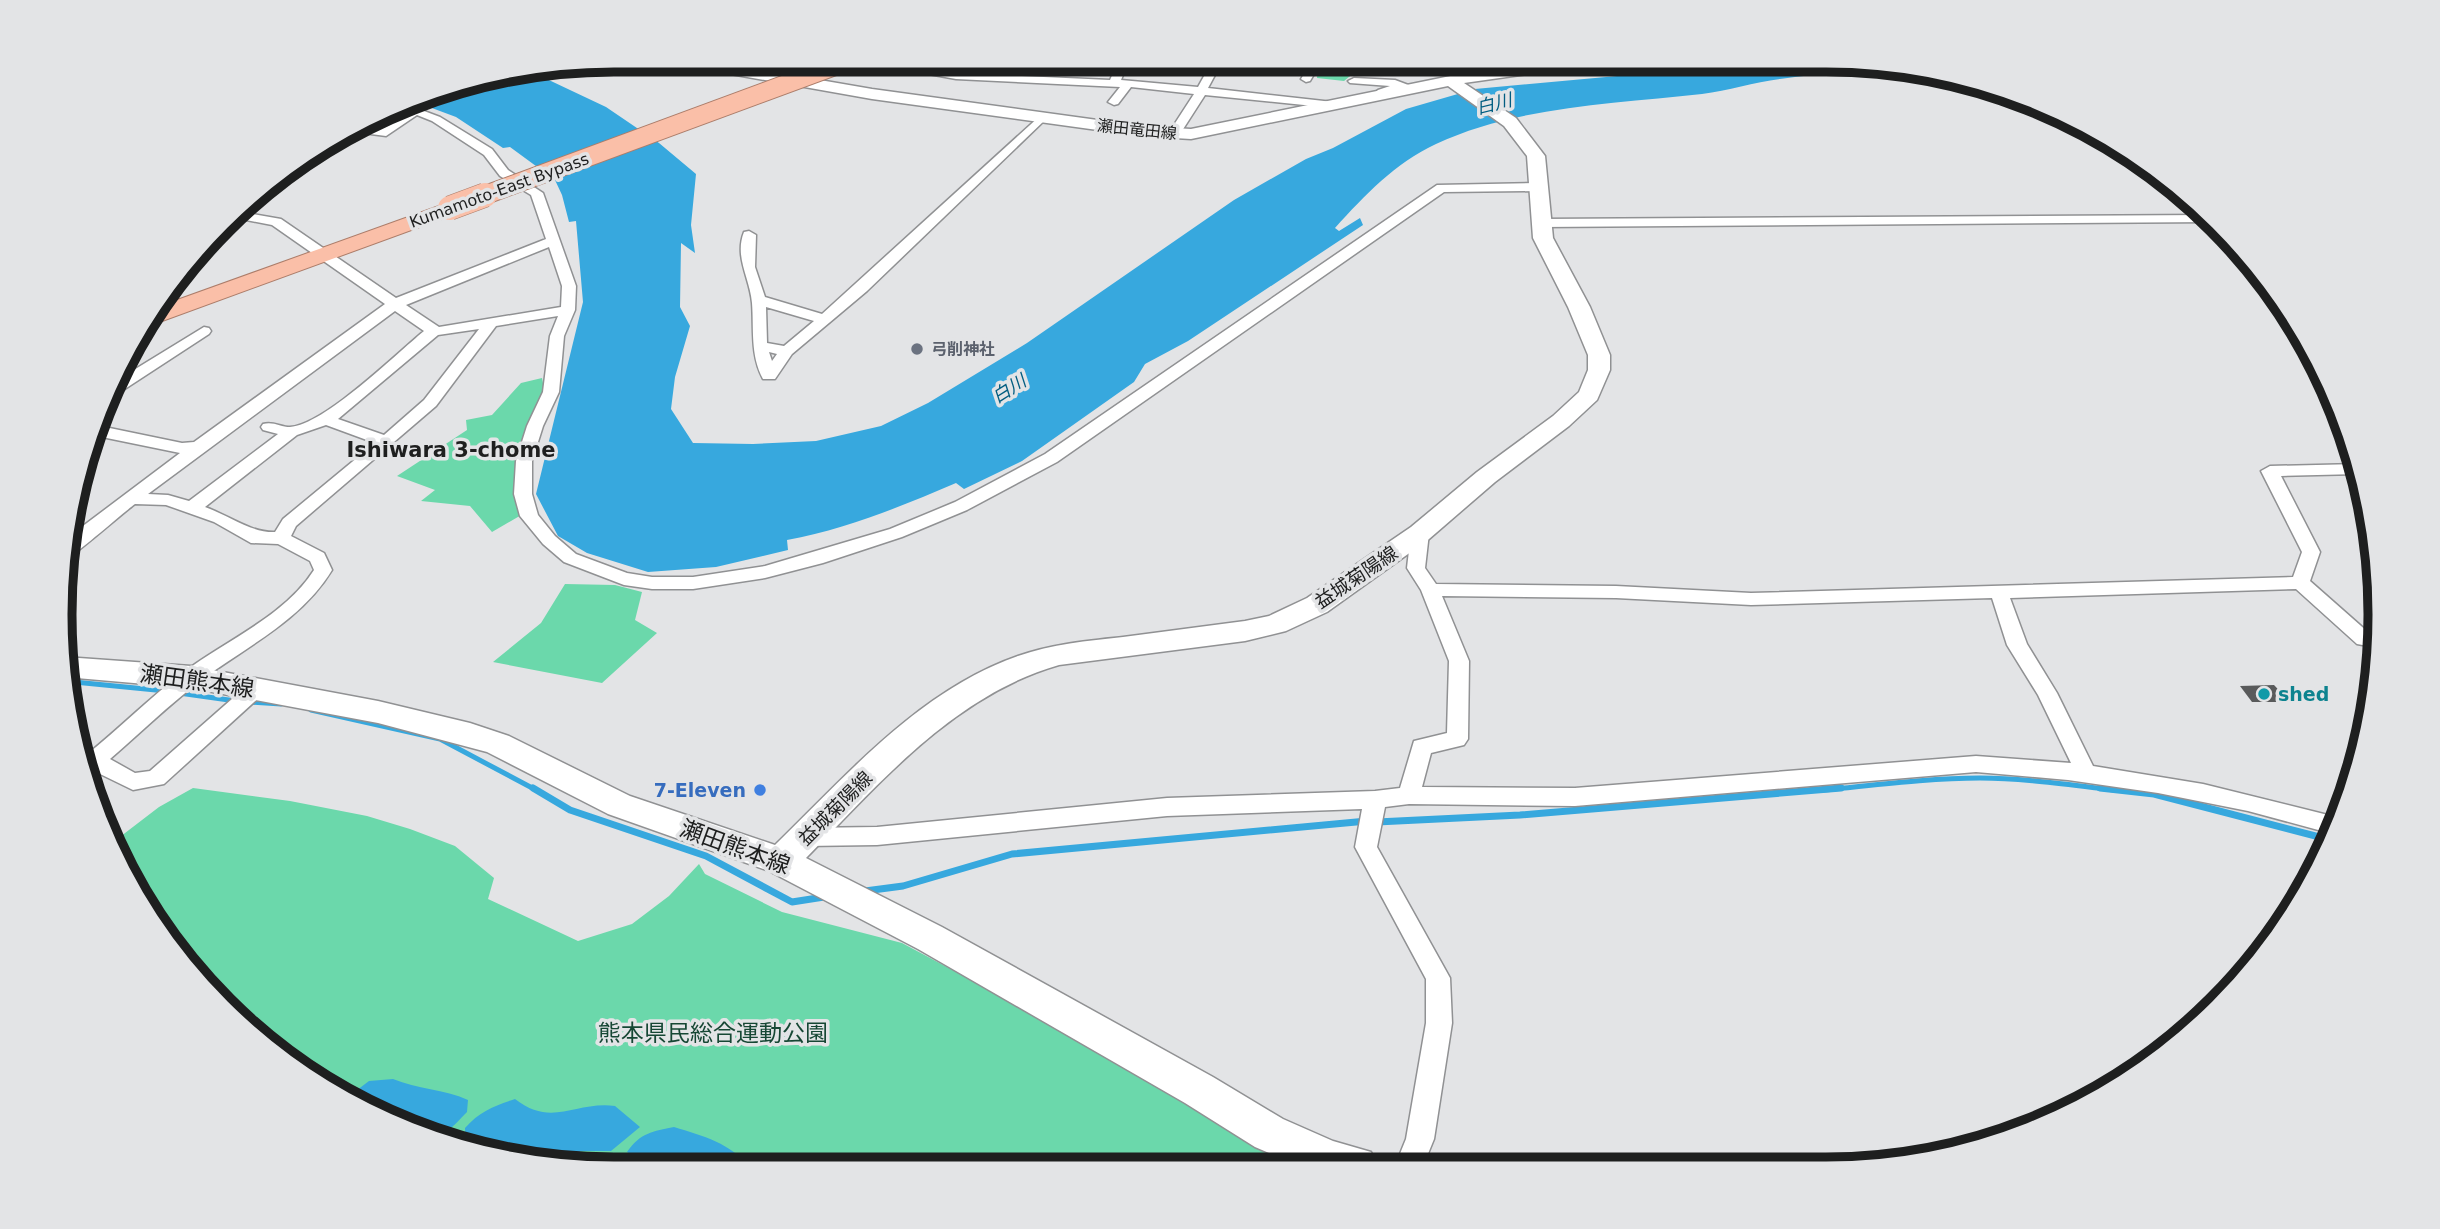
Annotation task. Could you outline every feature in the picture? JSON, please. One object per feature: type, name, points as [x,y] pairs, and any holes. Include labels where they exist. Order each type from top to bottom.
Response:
[{"type":"highway","name":"Kumamoto-East Bypass","points":[[447,205],[800,72]]},
{"type":"highway","name":"Kumamoto-East Bypass","points":[[164,312],[320,251],[818,72]]},
{"type":"highway","name":"Kumamoto-East Bypass","points":[[172,300],[320,251]]},
{"type":"main road","name":"瀬田竜田線","points":[[748,72],[872,94],[1174,134],[1200,133],[1504,72]]},
{"type":"main road","name":"益城菊陽線","points":[[793,849],[890,753],[952,703],[994,679],[1027,664],[1059,655],[1245,631],[1276,624],[1317,605],[1420,533],[1589,396],[1595,382],[1598,355],[1579,307],[1544,238],[1536,156],[1510,122],[1452,82]]},
{"type":"main road","name":"瀬田熊本線","points":[[75,668],[254,691],[378,712],[470,734],[498,744],[619,805],[793,849],[930,938],[1176,1077],[1269,1133],[1324,1157]]},
{"type":"street","points":[[934,72],[956,76],[1076,76],[1114,83],[1331,105]]},
{"type":"street","points":[[1114,83],[1119,72]]},
{"type":"street","points":[[1174,134],[1212,72]]},
{"type":"street","points":[[1306,79],[1310,72]]},
{"type":"street","points":[[1310,108],[1405,86],[1393,82],[1386,85],[1354,81]]},
{"type":"street","points":[[1114,102],[1128,83]]},
{"type":"street","points":[[368,131],[382,133],[416,111],[436,119],[488,152],[504,173],[537,192],[569,286],[569,310],[557,336],[551,392],[535,426],[524,461],[523,494],[528,516],[549,540],[570,558],[624,579],[652,583],[693,583],[765,572],[896,533],[961,506],[1051,458],[1441,188],[1537,187]]},
{"type":"street","points":[[749,235],[748,267],[758,300],[760,346],[769,376],[787,351],[862,288],[1041,118]]},
{"type":"street","points":[[246,216],[276,222],[435,330],[449,331],[569,310]]},
{"type":"street","points":[[1542,223],[2197,219]]},
{"type":"street","points":[[76,544],[89,530],[199,446],[395,304],[555,240]]},
{"type":"street","points":[[758,300],[824,319]]},
{"type":"street","points":[[281,538],[289,523],[430,403],[490,324]]},
{"type":"street","points":[[192,508],[290,432],[326,420],[435,330]]},
{"type":"street","points":[[124,384],[204,331]]},
{"type":"street","points":[[760,346],[787,351]]},
{"type":"street","points":[[326,420],[387,442]]},
{"type":"street","points":[[269,427],[290,432]]},
{"type":"street","points":[[104,432],[182,448],[199,446]]},
{"type":"street","points":[[2300,583],[2311,552],[2270,471],[2348,469]]},
{"type":"street","points":[[93,763],[187,681],[285,611],[319,580],[323,570],[317,557],[281,538],[257,539],[220,518],[168,500],[131,498]]},
{"type":"street","points":[[1409,795],[1422,747],[1457,739],[1460,662],[1430,590],[1416,568],[1420,533]]},
{"type":"street","points":[[1430,590],[1616,592],[1751,599],[2300,583],[2367,639]]},
{"type":"street","points":[[1999,592],[2017,645],[2047,693],[2086,773]]},
{"type":"street","points":[[93,764],[133,782],[156,778],[254,691]]},
{"type":"street","points":[[793,849],[929,831],[1167,807],[1375,800],[1409,795],[1576,797],[1976,764],[2043,768],[2165,785],[2286,811],[2326,823]]},
{"type":"street","points":[[1375,800],[1366,848],[1438,978],[1440,1023],[1420,1139],[1413,1157]]},
{"type":"green space","points":[[1317,72],[1355,72],[1344,81],[1317,78]]},
{"type":"green space","points":[[542,378],[545,393],[532,425],[523,514],[492,532],[470,506],[421,501],[435,490],[397,476],[467,430],[466,420],[492,415],[521,383]]},
{"type":"green space","points":[[565,584],[615,585],[642,592],[635,620],[657,633],[602,683],[493,662],[541,623]]},
{"type":"green space","name":"熊本県民総合運動公園","points":[[193,788],[290,801],[367,816],[410,829],[455,846],[494,878],[488,899],[578,941],[632,924],[669,896],[699,864],[705,874],[782,912],[902,943],[1076,1036],[1274,1157],[614,1157],[544,1153],[474,1139],[407,1116],[343,1085],[313,1066],[257,1023],[206,972],[163,916],[144,886],[120,837],[159,807]]},
{"type":"water","name":"白川","points":[[1658,72],[1843,72],[1770,80],[1702,94],[1566,108],[1467,131],[1407,160],[1369,192],[1335,228],[1339,231],[1360,218],[1363,225],[1188,341],[1145,364],[1134,382],[1022,461],[964,489],[956,483],[852,523],[787,540],[788,550],[716,567],[648,572],[587,553],[558,536],[536,494],[583,302],[576,221],[569,222],[555,180],[510,147],[503,148],[456,117],[426,106],[474,90],[541,76],[606,107],[659,143],[696,174],[691,225],[695,253],[681,243],[680,307],[690,326],[675,377],[671,409],[693,443],[753,444],[816,441],[881,426],[928,403],[1027,343],[1234,200],[1306,159],[1333,148],[1406,109],[1475,89],[1617,76],[1646,76]]},
{"type":"water","points":[[393,1079],[450,1093],[468,1100],[467,1112],[447,1130],[407,1116],[355,1091],[369,1081]]},
{"type":"water","points":[[515,1099],[541,1112],[552,1113],[601,1105],[615,1106],[640,1127],[611,1151],[580,1151],[579,1156],[509,1147],[465,1136],[465,1128],[476,1117]]},
{"type":"water","points":[[674,1127],[706,1137],[740,1157],[635,1157],[627,1152],[637,1141],[660,1130]]},
{"type":"building","name":"shed","points":[[2274,685],[2290,702],[2252,702],[2240,686]]},
{"type":"waterway","points":[[76,682],[166,691]]},
{"type":"waterway","points":[[179,693],[236,701]]},
{"type":"waterway","points":[[249,702],[281,704]]},
{"type":"waterway","points":[[311,710],[440,739],[536,790]]},
{"type":"waterway","points":[[1824,790],[1922,780],[1980,778],[2031,780],[2115,790]]},
{"type":"waterway","points":[[533,788],[570,810],[706,856],[792,902],[824,897]]},
{"type":"waterway","points":[[1377,822],[1520,815],[1841,788]]},
{"type":"waterway","points":[[2100,788],[2154,794],[2320,837]]},
{"type":"waterway","points":[[865,891],[903,886],[1012,854],[1367,821]]},
{"type":"place","name":"弓削神社","points":[[917,349]]},
{"type":"place","name":"shed","points":[[2264,694]]},
{"type":"place","name":"7-Eleven","points":[[760,790]]},
{"type":"district","name":"Ishiwara 3-chome","points":[[451,450]]}]
